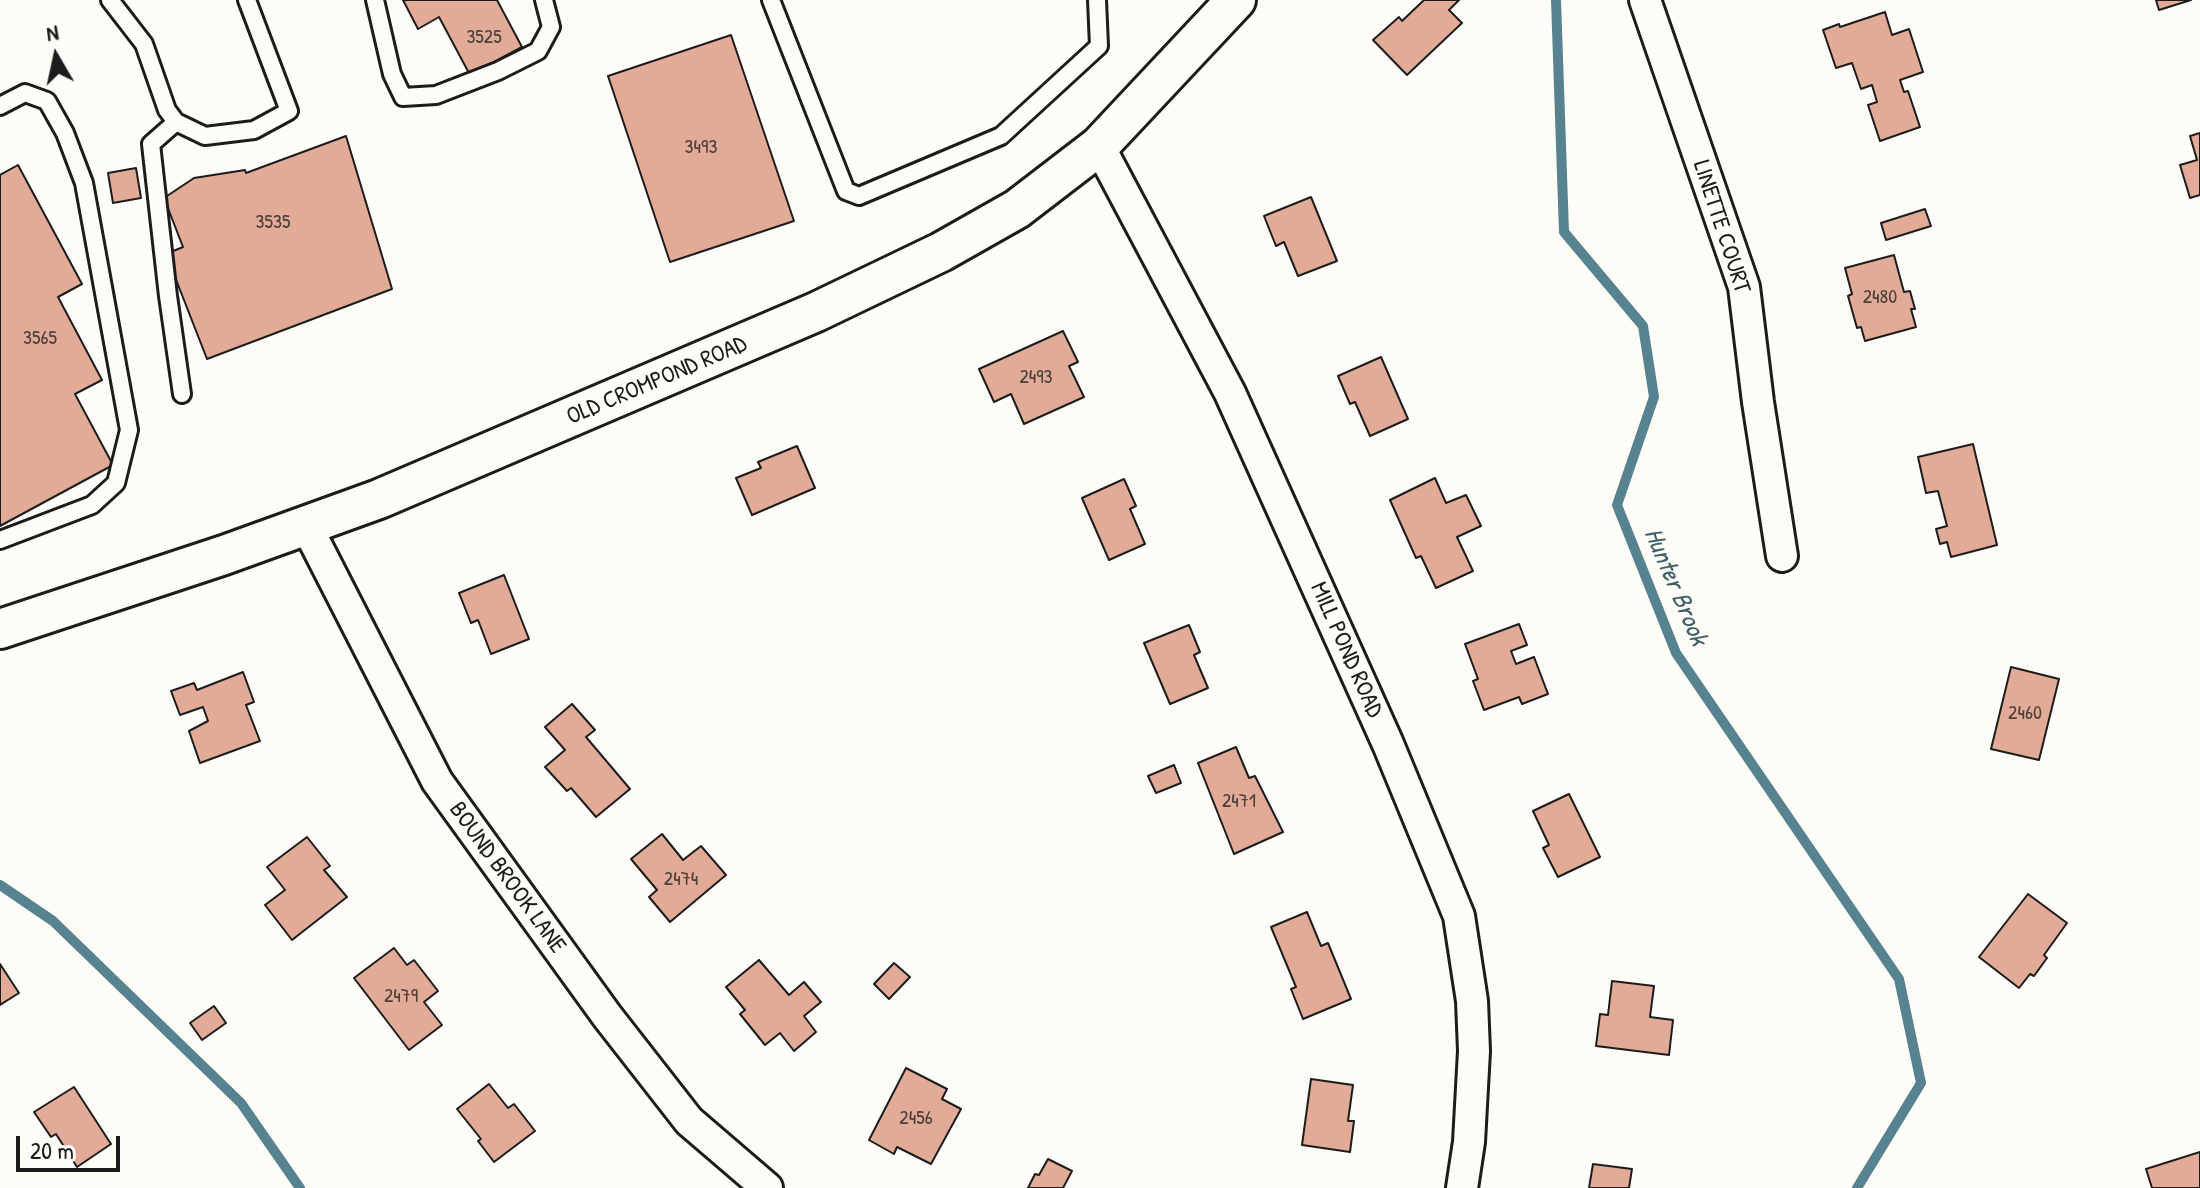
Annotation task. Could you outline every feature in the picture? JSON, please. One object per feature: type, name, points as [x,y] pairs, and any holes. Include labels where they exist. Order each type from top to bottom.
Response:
[{"type":"street","name":"OLD CROMPOND ROAD","points":[[0,629],[379,499],[816,312],[941,252],[1017,209],[1099,146],[1236,0]]},
{"type":"street","name":"LINETTE COURT","points":[[1645,0],[1744,287],[1782,556]]},
{"type":"street","name":"MILL POND ROAD","points":[[1099,146],[1230,393],[1388,744],[1459,916],[1472,1001],[1474,1051],[1469,1142],[1462,1188]]},
{"type":"street","name":"BOUND BROOK LANE","points":[[306,525],[437,781],[607,1016],[689,1121],[767,1188]]},
{"type":"lane","points":[[110,0],[144,44],[167,110],[176,122],[205,136],[254,130],[289,111],[247,0]]},
{"type":"lane","points":[[375,0],[392,74],[403,97],[436,95],[498,71],[538,51],[551,27],[544,0]]},
{"type":"lane","points":[[771,0],[846,191],[859,196],[1001,136],[1099,46],[1097,0]]},
{"type":"lane","points":[[0,106],[25,93],[47,101],[65,133],[84,183],[129,430],[116,483],[92,505],[0,540]]},
{"type":"lane","points":[[176,122],[151,144],[182,394]]},
{"type":"building","points":[[403,0],[497,0],[522,47],[470,75],[439,17],[418,29]]},
{"type":"building","points":[[1424,0],[1459,0],[1449,10],[1462,23],[1407,75],[1373,40],[1399,17],[1402,21]]},
{"type":"building","points":[[2156,0],[2191,0],[2159,10]]},
{"type":"building","points":[[1885,12],[1892,35],[1909,29],[1923,72],[1900,80],[1904,92],[1908,91],[1920,127],[1880,141],[1868,105],[1877,102],[1872,85],[1861,89],[1852,63],[1836,68],[1823,30]]},
{"type":"building","points":[[731,35],[794,221],[670,262],[608,76]]},
{"type":"building","points":[[2200,133],[2200,195],[2190,198],[2180,165],[2197,160],[2190,136]]},
{"type":"building","points":[[346,136],[392,289],[207,359],[166,254],[183,247],[164,198],[194,178],[245,170],[246,173]]},
{"type":"building","points":[[18,165],[82,284],[58,297],[102,380],[75,394],[113,465],[0,526],[0,175]]},
{"type":"building","points":[[136,168],[141,198],[113,203],[108,173]]},
{"type":"building","points":[[1311,197],[1337,261],[1298,276],[1284,242],[1276,246],[1264,216]]},
{"type":"building","points":[[1925,209],[1931,226],[1886,240],[1881,223]]},
{"type":"building","points":[[1894,255],[1904,292],[1910,291],[1916,327],[1865,341],[1861,327],[1857,328],[1848,296],[1852,294],[1845,268]]},
{"type":"building","points":[[1063,331],[1078,362],[1069,366],[1084,397],[1024,424],[1011,394],[994,402],[979,369]]},
{"type":"building","points":[[1381,357],[1408,419],[1370,436],[1355,402],[1350,404],[1338,376]]},
{"type":"building","points":[[1973,444],[1997,545],[1951,557],[1947,542],[1940,544],[1936,529],[1947,526],[1938,491],[1926,493],[1918,457]]},
{"type":"building","points":[[797,446],[815,488],[752,515],[736,478],[761,468],[758,462]]},
{"type":"building","points":[[1435,478],[1446,503],[1466,495],[1481,526],[1457,537],[1473,571],[1436,588],[1421,556],[1416,558],[1390,500]]},
{"type":"building","points":[[1124,479],[1136,506],[1130,509],[1145,544],[1109,560],[1082,498]]},
{"type":"building","points":[[504,575],[529,639],[491,654],[478,620],[471,623],[459,593]]},
{"type":"building","points":[[1519,624],[1527,645],[1511,651],[1516,664],[1534,657],[1548,694],[1522,704],[1519,697],[1484,710],[1473,681],[1478,679],[1465,644]]},
{"type":"building","points":[[1189,625],[1200,652],[1194,655],[1208,688],[1170,704],[1144,643]]},
{"type":"building","points":[[2011,667],[2059,679],[2039,760],[1991,749]]},
{"type":"building","points":[[243,672],[254,702],[246,705],[260,741],[200,763],[189,731],[208,721],[203,707],[180,715],[171,691],[194,683],[197,690]]},
{"type":"building","points":[[572,704],[595,730],[586,737],[630,789],[596,817],[571,788],[567,791],[545,767],[565,750],[545,727]]},
{"type":"building","points":[[1236,747],[1249,778],[1255,776],[1283,832],[1234,854],[1198,763]]},
{"type":"building","points":[[1174,765],[1181,783],[1156,793],[1148,776]]},
{"type":"building","points":[[1569,794],[1600,857],[1558,877],[1543,848],[1549,845],[1533,811]]},
{"type":"building","points":[[662,834],[683,860],[701,846],[726,875],[670,922],[649,897],[657,890],[631,859]]},
{"type":"building","points":[[307,837],[330,866],[324,870],[347,897],[292,940],[265,905],[285,890],[267,867]]},
{"type":"building","points":[[2028,894],[2067,923],[2044,955],[2047,958],[2034,976],[2030,974],[2019,988],[1979,957]]},
{"type":"building","points":[[1307,912],[1321,946],[1328,943],[1351,999],[1303,1019],[1291,989],[1296,987],[1271,927]]},
{"type":"building","points":[[394,948],[407,965],[414,960],[438,991],[424,1002],[442,1025],[409,1050],[354,978]]},
{"type":"building","points":[[759,960],[789,995],[804,982],[821,1002],[804,1016],[816,1032],[794,1051],[780,1033],[765,1045],[740,1014],[745,1010],[726,987]]},
{"type":"building","points":[[894,963],[910,977],[889,999],[874,984]]},
{"type":"building","points":[[0,964],[19,993],[0,1005]]},
{"type":"building","points":[[1612,981],[1654,986],[1650,1017],[1673,1020],[1669,1055],[1596,1046],[1600,1014],[1608,1015]]},
{"type":"building","points":[[214,1006],[226,1023],[202,1040],[190,1023]]},
{"type":"building","points":[[906,1068],[947,1089],[942,1099],[961,1109],[931,1164],[897,1147],[894,1154],[869,1140]]},
{"type":"building","points":[[1311,1079],[1353,1085],[1348,1121],[1354,1121],[1350,1152],[1302,1145]]},
{"type":"building","points":[[489,1084],[508,1108],[514,1104],[535,1131],[494,1162],[478,1141],[481,1139],[457,1109]]},
{"type":"building","points":[[74,1087],[111,1144],[77,1167],[56,1134],[51,1137],[34,1112]]},
{"type":"building","points":[[2200,1152],[2200,1188],[2152,1188],[2146,1169]]},
{"type":"building","points":[[1048,1159],[1072,1171],[1063,1188],[1028,1188],[1035,1174],[1039,1175]]},
{"type":"building","points":[[1593,1164],[1632,1169],[1629,1188],[1589,1188]]},
{"type":"waterway","name":"Hunter Brook","points":[[1556,0],[1564,232],[1643,326],[1654,397],[1617,505],[1676,653],[1899,979],[1921,1083],[1857,1188]]},
{"type":"waterway","points":[[0,885],[53,921],[241,1103],[300,1188]]}]
